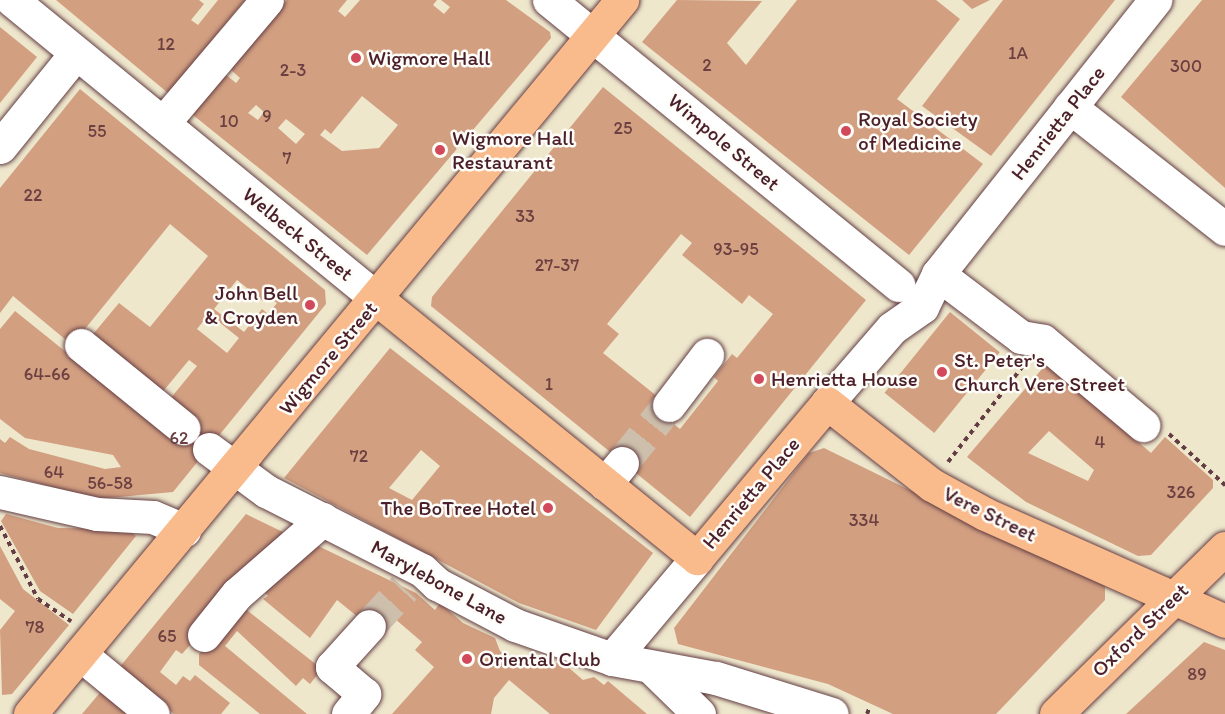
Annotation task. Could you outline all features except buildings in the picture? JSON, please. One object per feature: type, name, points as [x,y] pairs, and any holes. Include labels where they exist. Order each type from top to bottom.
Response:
[{"type":"main road","name":"Wigmore Street","points":[[30,714],[377,299],[622,0]]},
{"type":"main road","name":"Welbeck Street","points":[[377,299],[614,473],[697,558]]},
{"type":"main road","name":"Henrietta Place","points":[[697,558],[827,404]]},
{"type":"main road","name":"Vere Street","points":[[827,404],[932,485],[985,514],[1225,621]]},
{"type":"main road","name":"Oxford Street","points":[[1056,714],[1171,597],[1225,548]]},
{"type":"street","name":"Welbeck Street","points":[[12,0],[377,299]]},
{"type":"street","points":[[163,123],[267,0]]},
{"type":"street","name":"Wimpole Street","points":[[549,0],[898,285]]},
{"type":"street","name":"Henrietta Place","points":[[827,404],[892,328],[922,307],[938,274],[1155,0]]},
{"type":"street","points":[[0,147],[76,52]]},
{"type":"street","points":[[1070,107],[1225,230]]},
{"type":"street","points":[[892,328],[898,285],[938,274],[1021,337],[1043,341],[1143,425]]},
{"type":"street","points":[[81,345],[183,428]]},
{"type":"street","points":[[669,405],[707,355]]},
{"type":"street","name":"Marylebone Lane","points":[[209,448],[234,470],[323,519],[413,579],[437,584],[515,625],[612,659],[654,670],[716,678],[832,714]]},
{"type":"street","points":[[0,492],[97,514],[153,517],[184,530]]},
{"type":"street","points":[[204,636],[237,594],[323,519]]},
{"type":"street","name":"Henrietta Place","points":[[612,659],[697,558]]},
{"type":"street","points":[[348,714],[364,694],[332,667],[369,626]]},
{"type":"street","points":[[87,645],[153,714]]},
{"type":"street","name":"Marylebone Lane","points":[[654,670],[697,712],[716,678]]},
{"type":"path","points":[[946,465],[1043,341]]},
{"type":"path","points":[[1143,425],[1161,428],[1225,485]]},
{"type":"path","points":[[0,526],[38,599],[87,645]]},
{"type":"tunnel","points":[[622,463],[669,405]]},
{"type":"tunnel","points":[[369,626],[404,588]]},
{"type":"place","name":"Wigmore Hall","points":[[356,58]]},
{"type":"place","name":"Royal Society of Medicine","points":[[846,131]]},
{"type":"place","name":"Wigmore Hall Restaurant","points":[[440,150]]},
{"type":"place","name":"John Bell & Croyden","points":[[310,305]]},
{"type":"place","name":"St. Peter's Church Vere Street","points":[[942,372]]},
{"type":"place","name":"Henrietta House","points":[[759,379]]},
{"type":"place","name":"The BoTree Hotel","points":[[548,508]]},
{"type":"place","name":"Oriental Club","points":[[467,659]]}]
